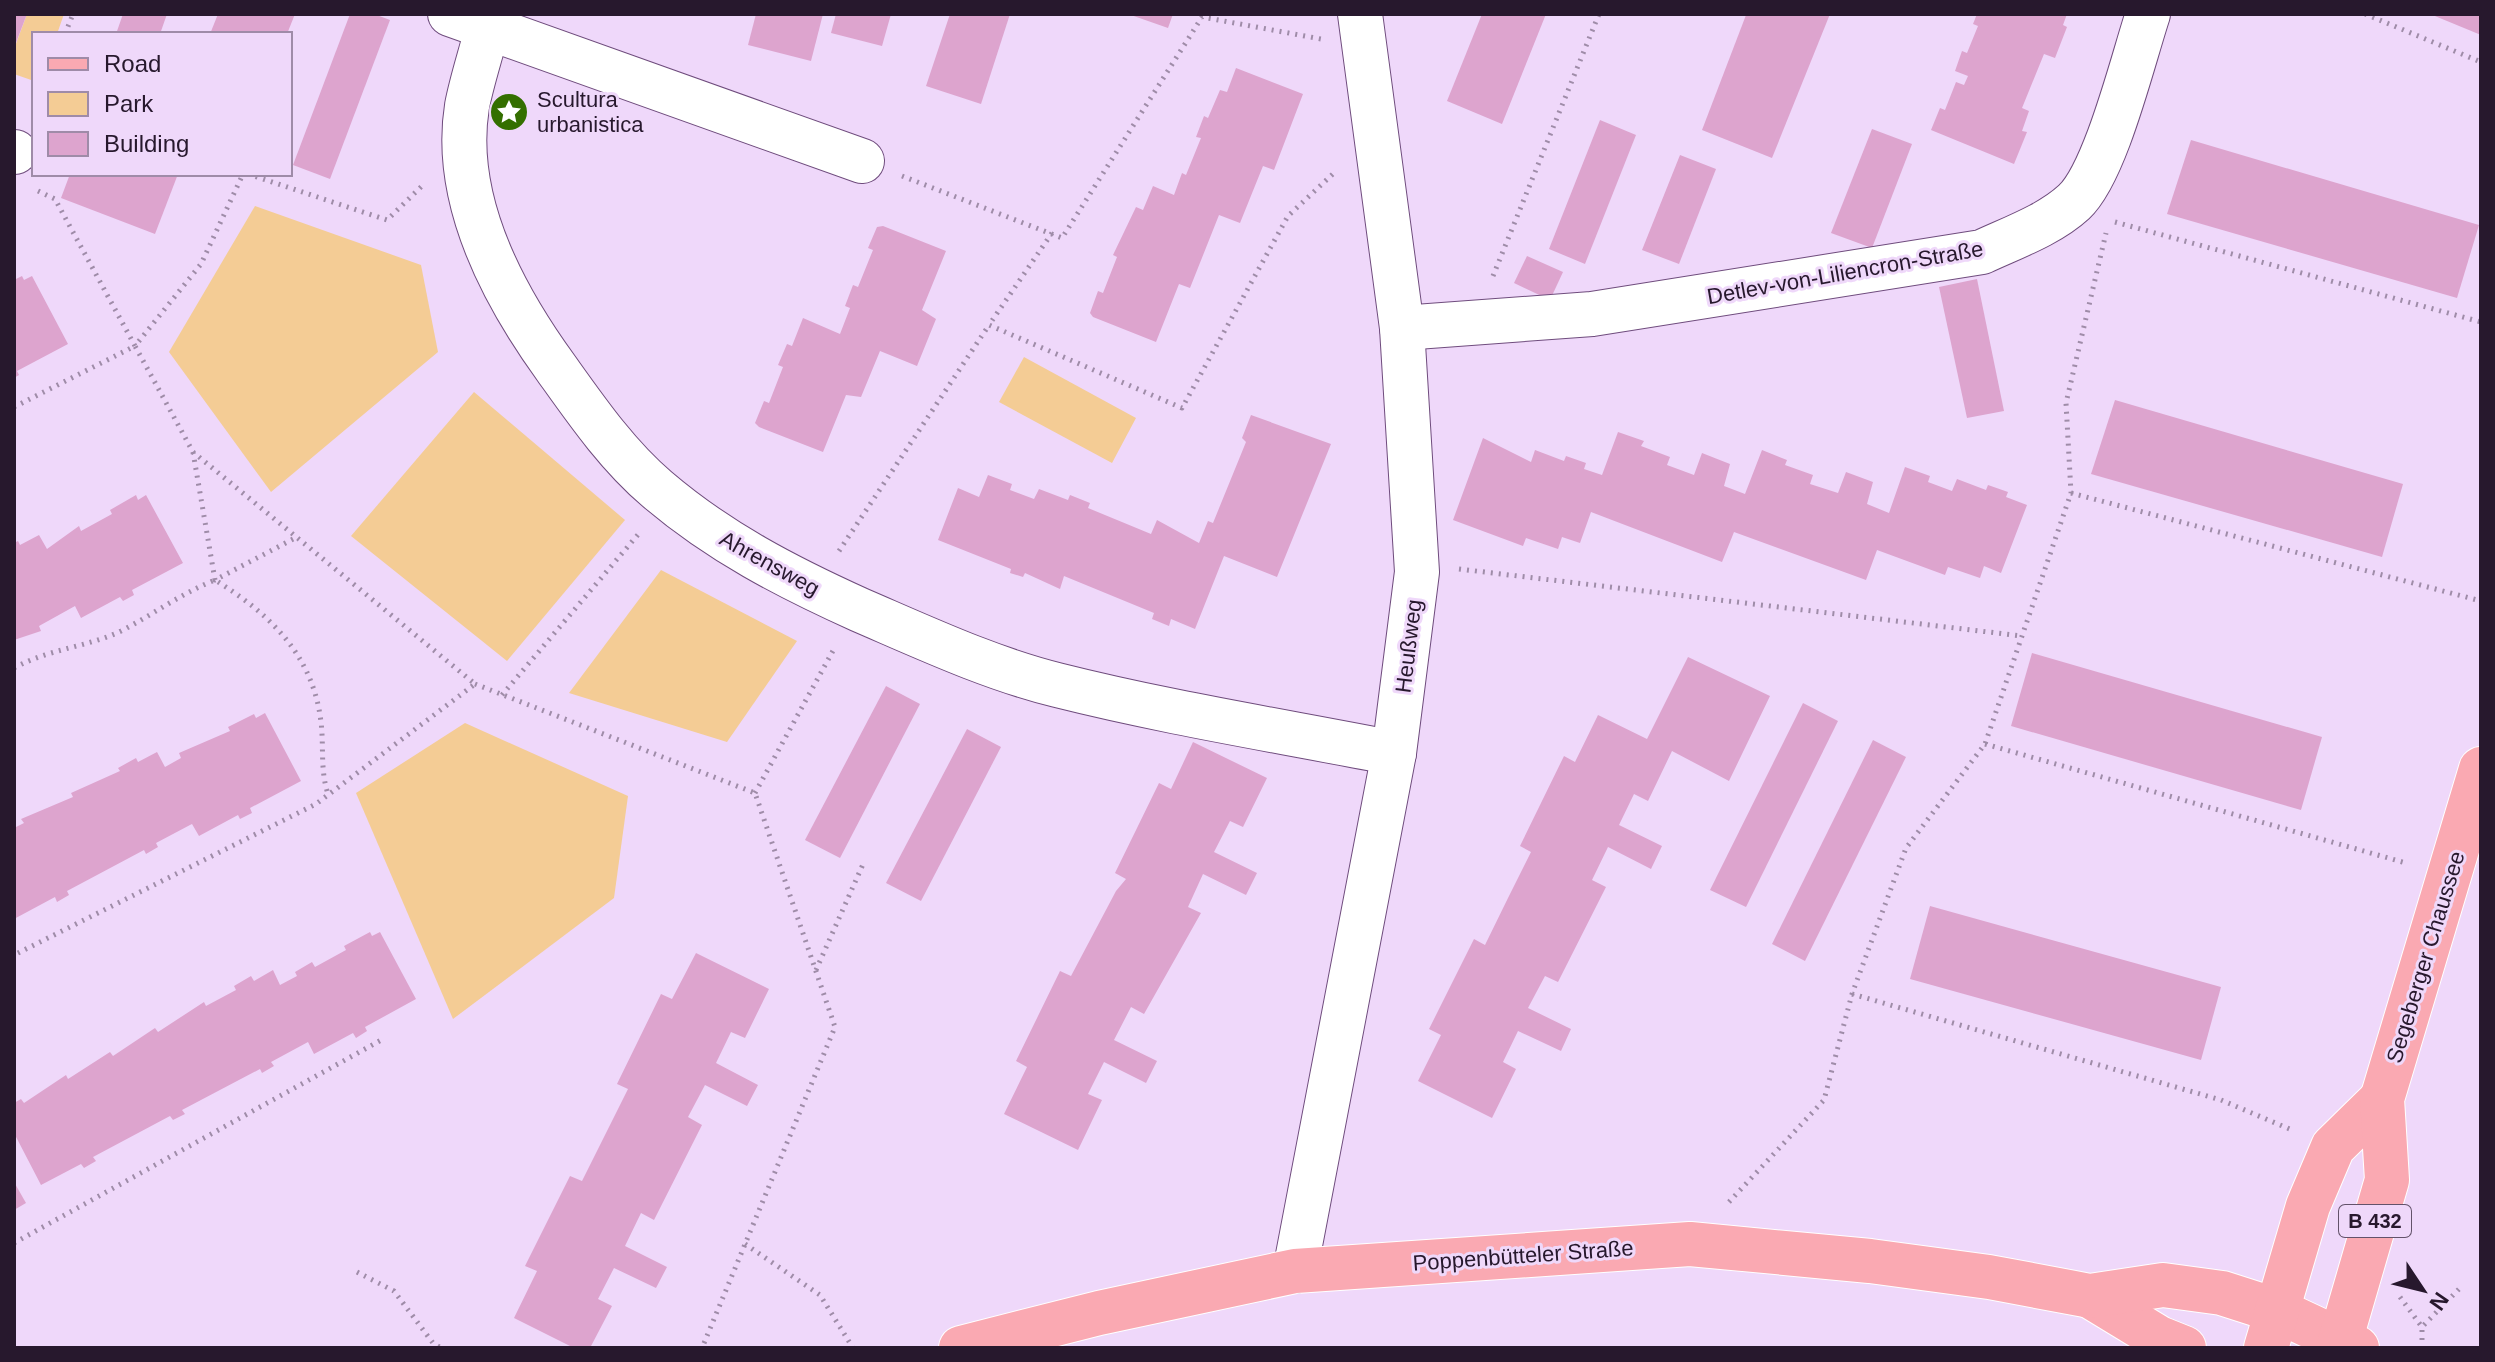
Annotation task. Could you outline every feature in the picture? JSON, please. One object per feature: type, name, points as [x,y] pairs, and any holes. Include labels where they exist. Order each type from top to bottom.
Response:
[{"type":"main road","name":"Segeberger Chaussee","points":[[2345,1345],[2366,1252],[2387,1180],[2382,1099],[2481,769]]},
{"type":"main road","name":"Segeberger Chaussee","points":[[2272,1329],[2308,1206],[2333,1147],[2382,1099]]},
{"type":"main road","name":"Poppenbütteler Straße","points":[[961,1348],[1099,1313],[1295,1271],[1690,1244],[1886,1263],[1989,1277],[2090,1296],[2163,1285],[2222,1293],[2272,1329],[2345,1345]]},
{"type":"main road","name":"Poppenbütteler Straße","points":[[2090,1296],[2159,1338],[2184,1348]]},
{"type":"street","name":"Detlev-von-Liliencron-Straße","points":[[1402,328],[1592,314],[1982,252],[2040,225],[2075,201],[2097,166],[2148,14]]},
{"type":"street","name":"Ahrensweg","points":[[862,161],[469,22],[466,168],[480,228],[513,302],[596,424],[669,498],[725,542],[814,589],[961,655],[1057,685],[1394,753]]},
{"type":"street","name":"Heußweg","points":[[1295,1271],[1394,753],[1417,564],[1402,328],[1374,135],[1363,31]]},
{"type":"path","points":[[1474,322],[1599,14]]},
{"type":"path","points":[[2365,14],[2481,62]]},
{"type":"path","points":[[862,161],[1062,238],[1202,17],[1363,31]]},
{"type":"path","points":[[989,325],[1182,408],[1288,216],[1374,135]]},
{"type":"path","points":[[19,163],[55,199],[193,452],[215,580],[247,600],[277,628],[311,675],[323,743],[321,773],[328,794]]},
{"type":"path","points":[[252,176],[387,220],[425,183],[466,168]]},
{"type":"path","points":[[14,407],[135,346],[201,264],[245,176]]},
{"type":"path","points":[[1690,1244],[1824,1100],[1852,994],[1906,848],[1985,744],[2071,493],[2066,403],[2109,221],[2481,322]]},
{"type":"path","points":[[814,589],[1052,233]]},
{"type":"path","points":[[193,452],[475,684],[755,793]]},
{"type":"path","points":[[2071,493],[2481,601]]},
{"type":"path","points":[[502,695],[669,498]]},
{"type":"path","points":[[14,668],[43,653],[120,632],[179,594],[215,580],[297,537]]},
{"type":"path","points":[[1417,564],[2022,636]]},
{"type":"path","points":[[702,1348],[835,1027],[755,793],[856,608]]},
{"type":"path","points":[[14,955],[328,794],[475,684]]},
{"type":"path","points":[[1985,744],[2450,876]]},
{"type":"path","points":[[816,971],[864,862]]},
{"type":"path","points":[[1852,994],[2221,1100],[2333,1147]]},
{"type":"path","points":[[14,1243],[383,1039]]},
{"type":"path","points":[[745,1244],[820,1295],[853,1348]]},
{"type":"path","points":[[2366,1252],[2422,1327],[2422,1348]]},
{"type":"path","points":[[357,1272],[394,1291],[433,1343],[441,1348]]},
{"type":"path","points":[[2422,1327],[2460,1288]]},
{"type":"green space","points":[[27,14],[64,14],[58,32],[32,32],[32,80],[14,74],[14,49]]},
{"type":"green space","points":[[255,206],[421,265],[438,352],[271,492],[169,352]]},
{"type":"green space","points":[[1024,357],[1136,418],[1112,463],[999,402]]},
{"type":"green space","points":[[474,392],[625,520],[507,661],[351,536]]},
{"type":"green space","points":[[661,570],[797,641],[727,742],[569,693]]},
{"type":"green space","points":[[465,723],[628,796],[614,898],[453,1019],[356,793]]},
{"type":"building","points":[[14,14],[27,14],[14,48]]},
{"type":"building","points":[[123,14],[167,14],[161,32],[117,32]]},
{"type":"building","points":[[218,14],[295,14],[288,32],[211,32]]},
{"type":"building","points":[[350,14],[374,14],[390,20],[330,179],[293,165]]},
{"type":"building","points":[[756,14],[823,14],[811,61],[748,45]]},
{"type":"building","points":[[836,14],[891,14],[882,46],[831,33]]},
{"type":"building","points":[[950,14],[1010,14],[981,104],[926,86]]},
{"type":"building","points":[[1128,14],[1173,14],[1168,28]]},
{"type":"building","points":[[1482,14],[1546,14],[1502,124],[1447,101]]},
{"type":"building","points":[[1830,14],[1772,158],[1702,130],[1746,15]]},
{"type":"building","points":[[1977,14],[2067,14],[2063,25],[2067,27],[2055,58],[2044,54],[2022,108],[2029,111],[2022,131],[2027,132],[2014,164],[1931,130],[1940,108],[1945,110],[1956,82],[1964,85],[1968,76],[1955,71],[1962,51],[1967,53],[1978,26],[1973,24]]},
{"type":"building","points":[[2430,14],[2481,14],[2481,35]]},
{"type":"building","points":[[1236,68],[1303,94],[1274,170],[1263,166],[1240,223],[1219,215],[1190,288],[1179,284],[1156,342],[1093,317],[1090,313],[1098,291],[1103,293],[1117,257],[1113,255],[1136,207],[1143,210],[1153,186],[1174,195],[1201,138],[1196,137],[1204,116],[1208,118],[1220,90],[1227,92]]},
{"type":"building","points":[[1600,120],[1636,135],[1585,264],[1549,249]]},
{"type":"building","points":[[1872,129],[1912,144],[1872,248],[1831,233]]},
{"type":"building","points":[[2191,140],[2479,225],[2457,298],[2167,214]]},
{"type":"building","points":[[1680,155],[1716,169],[1679,264],[1642,250]]},
{"type":"building","points":[[69,176],[177,176],[155,234],[61,198]]},
{"type":"building","points":[[883,226],[946,251],[922,310],[936,319],[917,366],[880,351],[861,397],[846,395],[823,452],[759,427],[755,423],[764,401],[769,403],[783,367],[778,365],[787,344],[792,346],[803,318],[840,334],[850,308],[845,306],[853,285],[858,287],[873,250],[868,248],[877,227]]},
{"type":"building","points":[[1527,256],[1563,272],[1550,300],[1514,283]]},
{"type":"building","points":[[22,276],[24,280],[32,276],[68,344],[17,371],[19,375],[14,378],[14,280]]},
{"type":"building","points":[[1977,279],[2004,411],[1967,418],[1939,287]]},
{"type":"building","points":[[2115,400],[2403,484],[2382,557],[2091,474]]},
{"type":"building","points":[[1251,415],[1331,444],[1277,577],[1224,556],[1195,629],[1171,619],[1169,626],[1152,619],[1154,613],[1064,576],[1060,589],[1025,573],[1023,577],[1010,573],[1011,569],[938,540],[958,488],[979,497],[988,475],[1012,484],[1010,490],[1034,499],[1039,489],[1068,500],[1070,495],[1090,503],[1088,508],[1151,534],[1157,520],[1199,543],[1208,521],[1213,523],[1246,442],[1242,438]]},
{"type":"building","points":[[1618,432],[1644,441],[1641,446],[1670,457],[1667,465],[1694,475],[1702,453],[1730,464],[1724,486],[1745,494],[1762,450],[1787,460],[1785,465],[1813,475],[1810,484],[1838,493],[1846,472],[1873,482],[1867,504],[1889,513],[1905,467],[1930,476],[1928,482],[1952,491],[1957,479],[1986,490],[1988,485],[2008,492],[2006,497],[2027,505],[2001,573],[1984,566],[1980,578],[1948,567],[1945,575],[1877,550],[1866,580],[1734,532],[1722,562],[1591,512],[1580,543],[1562,537],[1558,549],[1526,538],[1523,546],[1453,520],[1483,438],[1531,462],[1535,450],[1564,461],[1566,456],[1586,463],[1584,469],[1602,475]]},
{"type":"building","points":[[136,495],[138,500],[146,495],[183,563],[132,590],[134,595],[123,601],[120,597],[81,618],[75,606],[39,626],[41,631],[14,640],[14,543],[18,541],[20,545],[39,535],[47,549],[79,526],[81,531],[112,514],[110,510]]},
{"type":"building","points":[[2032,653],[2322,737],[2301,810],[2011,726]]},
{"type":"building","points":[[1688,657],[1770,696],[1729,781],[1672,751],[1648,801],[1634,794],[1619,825],[1662,846],[1651,869],[1608,847],[1592,880],[1606,887],[1558,982],[1545,976],[1528,1008],[1571,1029],[1561,1051],[1518,1031],[1503,1062],[1516,1069],[1492,1118],[1418,1081],[1441,1035],[1429,1029],[1474,939],[1485,945],[1531,852],[1520,846],[1564,756],[1575,762],[1598,715],[1647,739]]},
{"type":"building","points":[[886,686],[920,704],[840,858],[805,840]]},
{"type":"building","points":[[1803,703],[1838,721],[1746,907],[1710,890]]},
{"type":"building","points":[[265,713],[301,781],[250,808],[252,813],[240,819],[238,815],[199,836],[192,824],[156,843],[158,847],[146,854],[144,850],[67,891],[69,895],[57,902],[55,897],[14,919],[14,828],[24,823],[21,819],[73,797],[71,793],[120,771],[118,768],[136,758],[138,762],[157,752],[165,767],[181,758],[179,753],[230,731],[228,727],[254,714],[256,718]]},
{"type":"building","points":[[967,729],[1001,747],[921,901],[886,883]]},
{"type":"building","points":[[1873,740],[1906,757],[1805,961],[1772,944]]},
{"type":"building","points":[[1193,742],[1267,778],[1243,827],[1230,821],[1214,852],[1257,873],[1246,895],[1203,874],[1188,907],[1201,913],[1144,1014],[1131,1007],[1114,1040],[1157,1061],[1146,1083],[1104,1062],[1088,1094],[1102,1100],[1078,1150],[1004,1114],[1027,1067],[1016,1061],[1060,971],[1071,976],[1116,891],[1126,879],[1115,873],[1159,783],[1171,789]]},
{"type":"building","points":[[1930,906],[2221,987],[2201,1060],[1910,979]]},
{"type":"building","points":[[370,932],[372,936],[380,932],[416,999],[365,1027],[367,1031],[356,1038],[353,1033],[314,1054],[308,1042],[271,1062],[274,1066],[262,1073],[260,1069],[182,1110],[185,1114],[173,1120],[170,1116],[93,1157],[96,1161],[84,1168],[81,1164],[41,1185],[14,1133],[14,1103],[21,1099],[24,1103],[66,1075],[68,1079],[110,1052],[113,1056],[155,1028],[158,1032],[204,1002],[206,1006],[236,990],[234,986],[251,976],[254,981],[273,970],[280,985],[297,976],[295,972],[312,962],[315,967]]},
{"type":"building","points":[[696,953],[769,989],[745,1038],[731,1032],[716,1063],[758,1085],[747,1106],[705,1085],[688,1117],[702,1125],[654,1220],[641,1213],[625,1246],[667,1267],[656,1288],[614,1268],[598,1299],[612,1306],[590,1348],[574,1348],[514,1318],[537,1271],[525,1266],[570,1176],[582,1181],[628,1089],[617,1084],[661,994],[672,999]]},
{"type":"building","points":[[14,1182],[26,1203],[14,1210]]},
{"type":"place","name":"Scultura urbanistica","points":[[509,112]]}]
